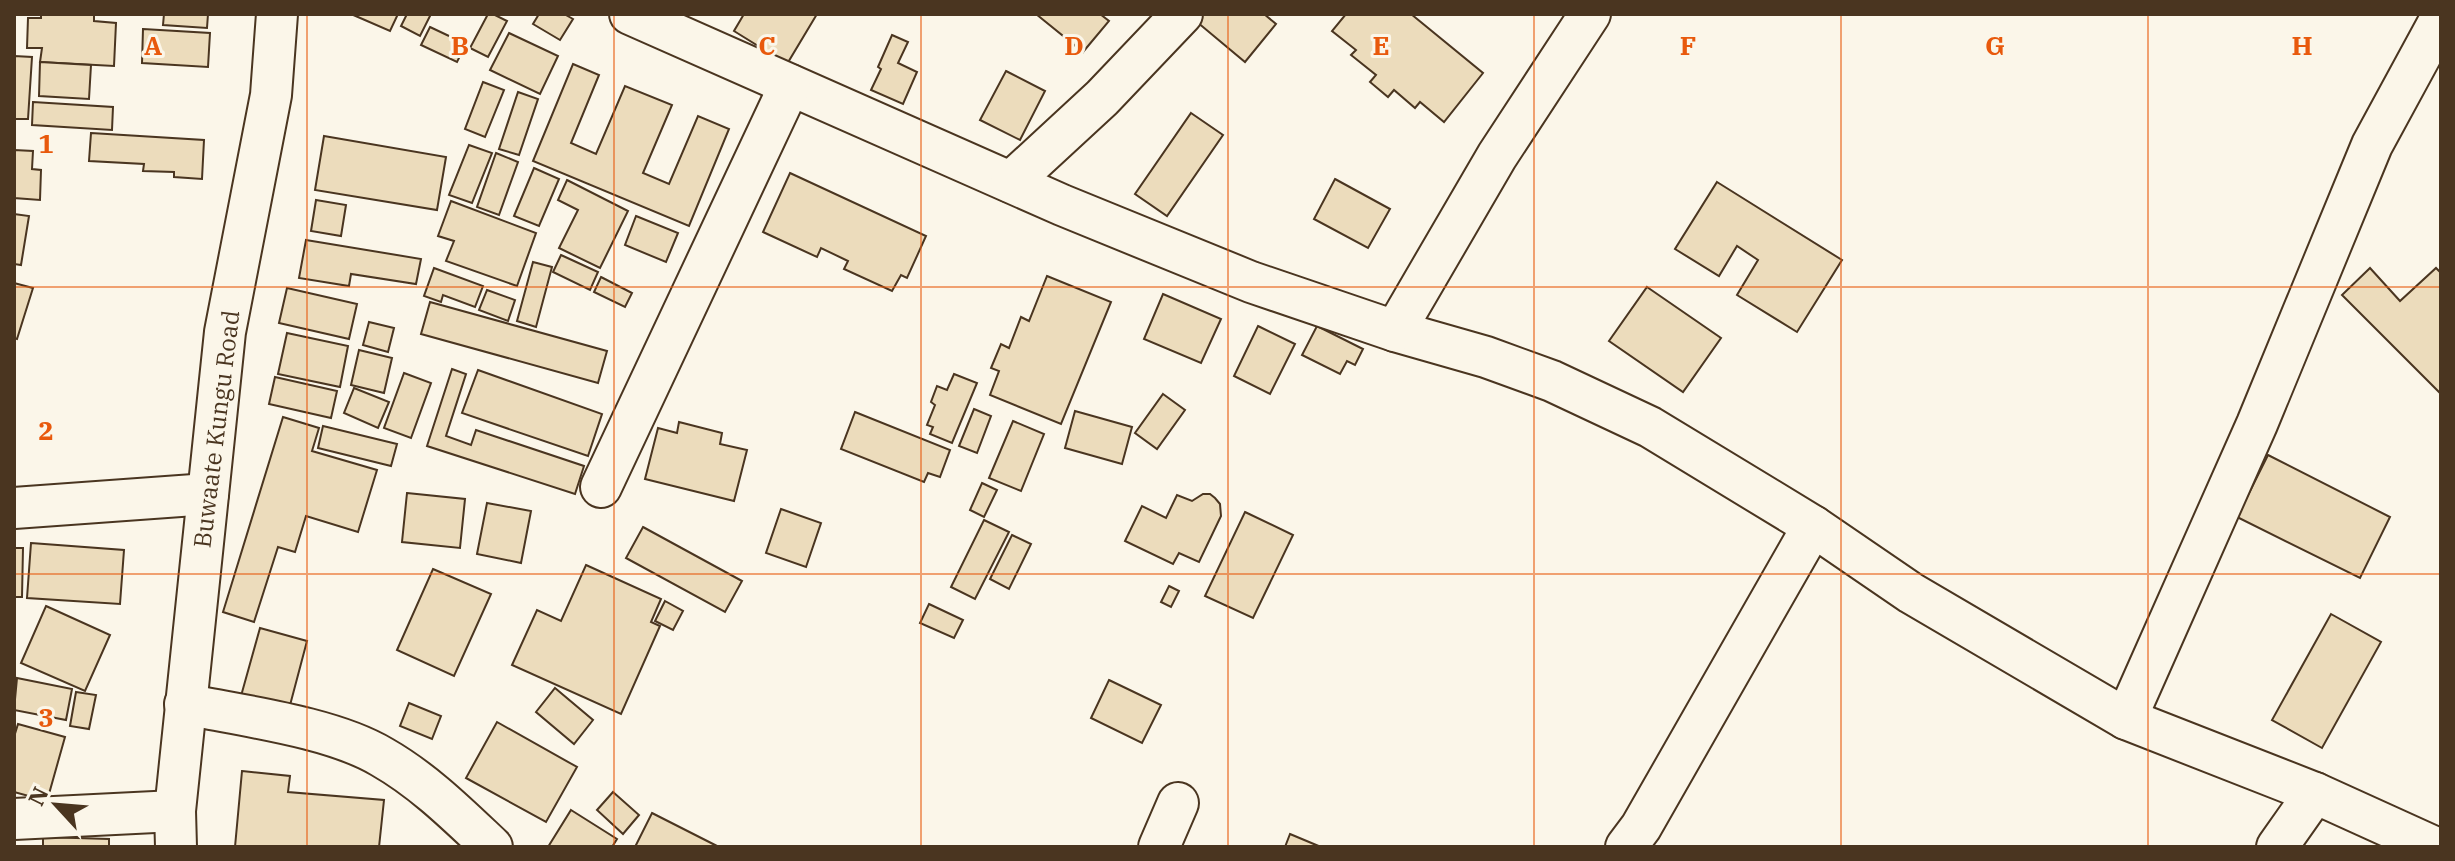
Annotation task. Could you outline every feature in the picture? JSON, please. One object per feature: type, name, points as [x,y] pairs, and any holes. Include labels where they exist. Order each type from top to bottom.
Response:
[{"type":"street","name":"Buwaate Kungu Road","points":[[175,829],[185,704],[225,332],[271,95],[277,14]]},
{"type":"street","points":[[630,14],[1011,182],[1251,282],[1552,381],[1650,427],[1813,526],[1911,593],[2126,719],[2315,793],[2434,847]]},
{"type":"street","points":[[1011,182],[1102,98],[1182,14]]},
{"type":"street","points":[[1395,331],[1497,156],[1590,14]]},
{"type":"street","points":[[2126,719],[2257,424],[2372,145],[2441,18]]},
{"type":"street","points":[[601,487],[790,85]]},
{"type":"street","points":[[14,508],[208,494]]},
{"type":"street","points":[[1626,847],[1641,827],[1813,526]]},
{"type":"street","points":[[185,704],[328,735],[381,756],[436,794],[492,847]]},
{"type":"street","points":[[2277,847],[2315,793]]},
{"type":"street","points":[[1159,847],[1178,803]]},
{"type":"street","points":[[14,819],[175,829]]},
{"type":"building","points":[[41,14],[94,14],[94,21],[116,23],[114,66],[40,62],[42,48],[27,48],[28,18],[41,18]]},
{"type":"building","points":[[164,14],[208,14],[207,28],[163,25]]},
{"type":"building","points":[[351,14],[398,14],[390,31]]},
{"type":"building","points":[[407,14],[431,14],[420,36],[401,26]]},
{"type":"building","points":[[488,14],[507,21],[488,57],[470,48]]},
{"type":"building","points":[[539,14],[564,14],[573,19],[560,40],[533,24]]},
{"type":"building","points":[[744,14],[817,14],[787,64],[734,31]]},
{"type":"building","points":[[1036,14],[1100,14],[1109,21],[1083,52]]},
{"type":"building","points":[[1194,14],[1264,14],[1276,24],[1245,62],[1191,17]]},
{"type":"building","points":[[1346,14],[1411,14],[1483,73],[1444,122],[1420,102],[1415,108],[1394,90],[1388,97],[1370,82],[1376,75],[1351,55],[1356,50],[1332,31]]},
{"type":"building","points":[[430,27],[466,44],[457,62],[421,45]]},
{"type":"building","points":[[143,29],[210,33],[208,67],[142,63]]},
{"type":"building","points":[[509,33],[558,56],[540,94],[490,70]]},
{"type":"building","points":[[892,35],[908,42],[898,63],[917,72],[903,104],[871,90]]},
{"type":"building","points":[[14,56],[32,57],[28,119],[14,119]]},
{"type":"building","points":[[40,62],[91,65],[89,99],[39,96]]},
{"type":"building","points":[[573,64],[599,75],[571,143],[596,154],[625,86],[672,105],[643,173],[669,184],[698,116],[729,129],[689,226],[533,161]]},
{"type":"building","points":[[1006,71],[1045,91],[1020,140],[980,120]]},
{"type":"building","points":[[483,82],[504,90],[485,137],[465,129]]},
{"type":"building","points":[[518,92],[538,99],[519,155],[499,149]]},
{"type":"building","points":[[33,102],[113,107],[112,130],[32,125]]},
{"type":"building","points":[[1191,113],[1223,135],[1167,216],[1135,194]]},
{"type":"building","points":[[91,133],[204,140],[202,179],[174,177],[174,172],[143,171],[144,164],[89,161]]},
{"type":"building","points":[[324,136],[446,157],[437,210],[315,190]]},
{"type":"building","points":[[469,145],[492,153],[472,203],[449,195]]},
{"type":"building","points":[[14,150],[33,151],[32,169],[41,170],[40,200],[14,198]]},
{"type":"building","points":[[496,153],[518,162],[499,215],[477,207]]},
{"type":"building","points":[[534,168],[559,179],[539,226],[514,216]]},
{"type":"building","points":[[790,173],[926,236],[907,278],[901,275],[892,291],[844,269],[848,261],[821,248],[817,257],[763,232]]},
{"type":"building","points":[[1335,179],[1390,209],[1368,248],[1314,219]]},
{"type":"building","points":[[567,180],[628,211],[600,268],[559,248],[578,210],[558,200]]},
{"type":"building","points":[[1717,182],[1842,260],[1797,332],[1737,295],[1758,260],[1737,246],[1719,276],[1675,249]]},
{"type":"building","points":[[316,200],[346,205],[341,236],[311,231]]},
{"type":"building","points":[[451,201],[536,233],[517,286],[446,261],[454,241],[438,236]]},
{"type":"building","points":[[14,214],[29,216],[21,265],[14,264]]},
{"type":"building","points":[[636,216],[678,233],[666,262],[625,245]]},
{"type":"building","points":[[306,240],[421,259],[416,284],[351,274],[349,286],[299,278]]},
{"type":"building","points":[[561,255],[598,272],[590,290],[553,272]]},
{"type":"building","points":[[533,262],[552,267],[536,327],[517,321]]},
{"type":"building","points":[[434,268],[483,286],[475,307],[443,295],[441,302],[424,296]]},
{"type":"building","points":[[2370,268],[2400,301],[2436,268],[2441,273],[2441,394],[2342,295]]},
{"type":"building","points":[[1047,276],[1111,302],[1061,424],[990,395],[999,371],[991,368],[1001,344],[1009,348],[1021,317],[1029,321]]},
{"type":"building","points":[[601,277],[632,293],[625,307],[594,292]]},
{"type":"building","points":[[14,283],[33,288],[17,339],[14,338]]},
{"type":"building","points":[[1647,287],[1721,338],[1683,392],[1609,341]]},
{"type":"building","points":[[287,288],[357,304],[349,339],[279,323]]},
{"type":"building","points":[[487,290],[515,300],[508,321],[479,310]]},
{"type":"building","points":[[1163,294],[1221,319],[1201,363],[1144,339]]},
{"type":"building","points":[[430,302],[607,351],[598,383],[421,334]]},
{"type":"building","points":[[369,322],[394,328],[388,352],[363,345]]},
{"type":"building","points":[[1258,326],[1295,344],[1270,394],[1234,376]]},
{"type":"building","points":[[1317,326],[1363,349],[1355,365],[1347,361],[1340,374],[1302,355]]},
{"type":"building","points":[[287,333],[348,346],[340,387],[278,374]]},
{"type":"building","points":[[359,350],[392,358],[384,393],[351,385]]},
{"type":"building","points":[[452,369],[466,374],[446,436],[471,445],[476,430],[584,466],[575,494],[427,446]]},
{"type":"building","points":[[478,370],[602,414],[588,456],[462,413]]},
{"type":"building","points":[[404,373],[431,383],[411,438],[384,428]]},
{"type":"building","points":[[954,374],[977,383],[952,443],[930,434],[933,427],[927,425],[935,405],[931,402],[937,386],[947,390]]},
{"type":"building","points":[[275,377],[337,391],[331,418],[269,404]]},
{"type":"building","points":[[354,388],[389,402],[378,428],[344,413]]},
{"type":"building","points":[[1163,394],[1185,410],[1157,449],[1135,433]]},
{"type":"building","points":[[974,409],[991,416],[977,453],[959,446]]},
{"type":"building","points":[[1075,411],[1132,427],[1122,464],[1065,448]]},
{"type":"building","points":[[855,412],[950,450],[940,477],[928,473],[924,482],[841,449]]},
{"type":"building","points":[[283,417],[319,428],[312,451],[377,470],[358,532],[306,516],[295,552],[278,547],[254,622],[223,612]]},
{"type":"building","points":[[1013,421],[1044,434],[1021,491],[989,478]]},
{"type":"building","points":[[679,422],[722,433],[720,444],[747,450],[734,501],[645,479],[658,428],[677,433]]},
{"type":"building","points":[[323,426],[397,444],[391,466],[318,448]]},
{"type":"building","points":[[2268,455],[2390,517],[2360,578],[2237,517]]},
{"type":"building","points":[[982,483],[997,490],[984,517],[970,510]]},
{"type":"building","points":[[407,493],[465,499],[460,548],[402,542]]},
{"type":"building","points":[[1203,494],[1210,494],[1220,504],[1221,516],[1199,562],[1179,553],[1173,564],[1125,541],[1142,506],[1166,518],[1177,495],[1192,501]]},
{"type":"building","points":[[487,503],[531,511],[521,563],[477,554]]},
{"type":"building","points":[[781,509],[821,523],[806,567],[766,553]]},
{"type":"building","points":[[1245,512],[1293,535],[1253,618],[1205,596]]},
{"type":"building","points":[[984,520],[1009,532],[975,599],[951,587]]},
{"type":"building","points":[[643,527],[742,581],[725,612],[626,558]]},
{"type":"building","points":[[1012,535],[1031,544],[1009,589],[990,579]]},
{"type":"building","points":[[31,543],[124,550],[120,604],[27,598]]},
{"type":"building","points":[[14,548],[23,548],[22,597],[14,597]]},
{"type":"building","points":[[586,565],[661,599],[651,622],[660,626],[621,714],[512,665],[537,610],[561,621]]},
{"type":"building","points":[[433,569],[491,594],[454,676],[397,650]]},
{"type":"building","points":[[1169,586],[1179,591],[1171,607],[1161,602]]},
{"type":"building","points":[[665,601],[683,611],[673,630],[655,621]]},
{"type":"building","points":[[929,604],[963,620],[954,638],[920,623]]},
{"type":"building","points":[[46,606],[110,635],[85,691],[21,663]]},
{"type":"building","points":[[2331,614],[2381,642],[2322,748],[2272,720]]},
{"type":"building","points":[[260,628],[307,641],[289,709],[241,696]]},
{"type":"building","points":[[17,678],[72,689],[66,720],[14,710]]},
{"type":"building","points":[[1109,680],[1161,705],[1142,743],[1091,718]]},
{"type":"building","points":[[555,688],[593,720],[574,744],[536,712]]},
{"type":"building","points":[[76,692],[96,695],[89,729],[70,726]]},
{"type":"building","points":[[409,703],[441,716],[432,739],[400,726]]},
{"type":"building","points":[[497,722],[577,767],[546,822],[466,778]]},
{"type":"building","points":[[18,724],[65,737],[47,801],[14,792],[14,737]]},
{"type":"building","points":[[242,771],[290,776],[288,792],[384,800],[379,847],[235,847]]},
{"type":"building","points":[[613,792],[639,815],[623,834],[597,810]]},
{"type":"building","points":[[571,810],[617,839],[612,847],[548,847]]},
{"type":"building","points":[[652,813],[719,847],[635,847]]},
{"type":"building","points":[[1290,834],[1321,847],[1285,847]]},
{"type":"building","points":[[43,837],[109,839],[109,847],[43,847]]}]
